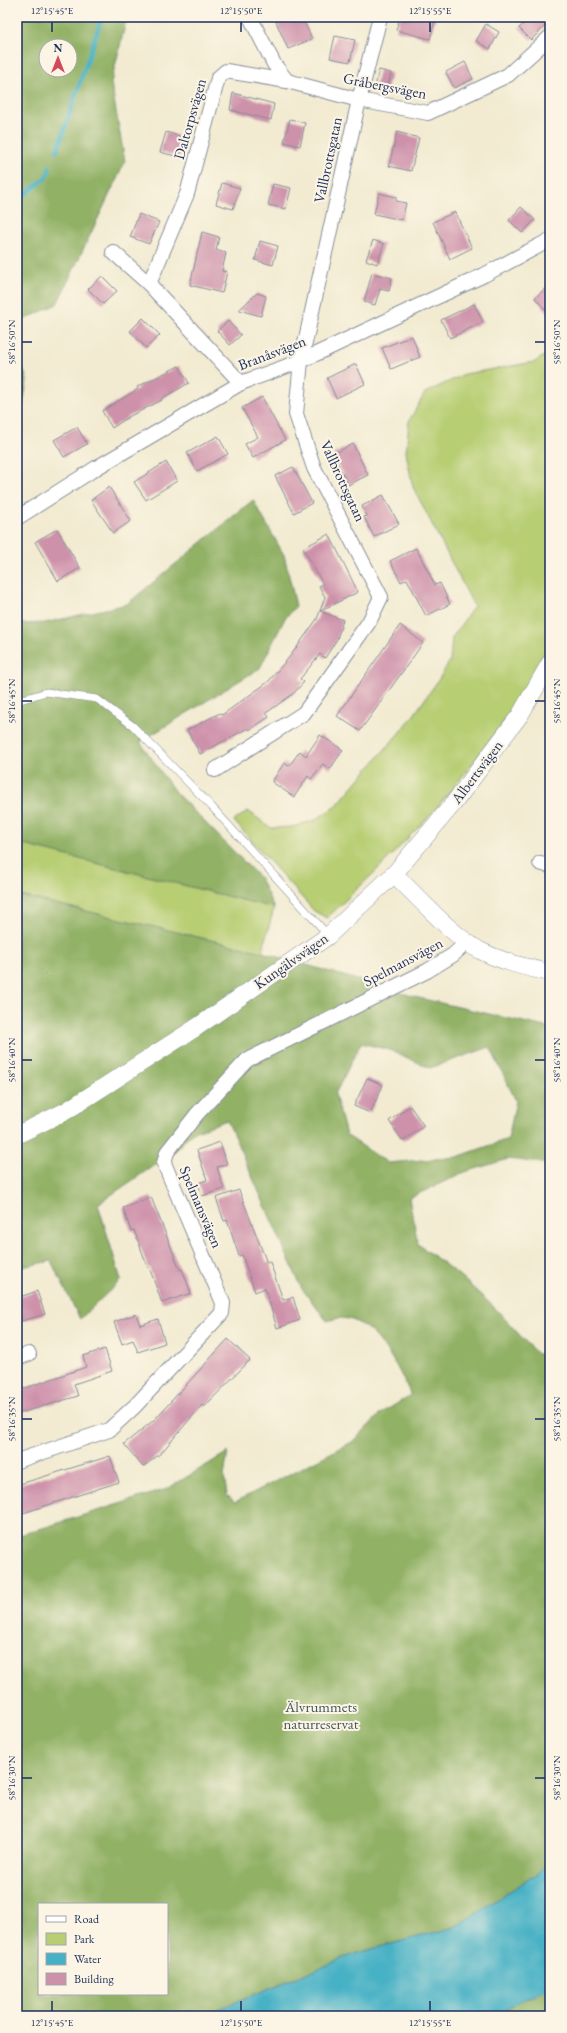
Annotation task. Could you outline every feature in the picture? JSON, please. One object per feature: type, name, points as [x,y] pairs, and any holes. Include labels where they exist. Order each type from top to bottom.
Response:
[{"type":"street","points":[[250,17],[267,52],[287,81]]},
{"type":"street","name":"Vallbrottsgatan","points":[[215,770],[304,713],[369,622],[381,597],[314,468],[296,414],[301,361],[359,100],[380,17]]},
{"type":"street","name":"Gråbergsvägen","points":[[287,81],[359,100],[428,113],[508,75],[550,38]]},
{"type":"street","name":"Daltorpsvägen","points":[[149,284],[187,194],[218,78],[226,71],[287,81]]},
{"type":"street","name":"Branåsvägen","points":[[17,518],[96,468],[241,383],[301,361],[549,243]]},
{"type":"street","points":[[113,252],[149,284],[241,383]]},
{"type":"street","name":"Albertsvägen","points":[[394,874],[453,804],[497,747],[520,715],[550,663]]},
{"type":"street","points":[[394,874],[467,942],[479,950],[506,962],[550,973]]},
{"type":"street","name":"Kungälvsvägen","points":[[17,1136],[66,1111],[191,1032],[328,936],[394,874]]},
{"type":"street","name":"Spelmansvägen","points":[[17,1461],[108,1430],[135,1406],[222,1313],[223,1303],[164,1164],[167,1152],[197,1114],[248,1060],[427,971],[453,955],[467,942]]},
{"type":"lane","points":[[17,701],[46,692],[97,699],[127,722],[212,807],[328,936]]},
{"type":"green space","points":[[17,17],[127,17],[111,83],[125,162],[57,304],[17,323]]},
{"type":"green space","points":[[17,351],[27,380],[17,441]]},
{"type":"green space","points":[[550,352],[550,643],[523,695],[481,753],[436,809],[383,864],[327,918],[314,911],[234,821],[248,811],[271,828],[293,827],[315,820],[336,806],[411,719],[439,679],[450,661],[452,638],[474,606],[413,487],[406,453],[409,421],[425,393],[465,374],[535,362]]},
{"type":"green space","points":[[253,500],[284,555],[296,606],[285,618],[260,668],[140,742],[175,792],[260,878],[274,908],[17,843],[17,624],[45,623],[127,604]]},
{"type":"green space","points":[[17,843],[274,908],[262,952],[17,895]]},
{"type":"green space","name":"Älvrummets naturreservat","points":[[17,895],[262,952],[419,998],[550,1028],[550,1164],[508,1159],[465,1172],[409,1198],[418,1244],[460,1276],[495,1308],[537,1354],[550,1354],[550,1865],[455,1927],[357,1953],[201,2016],[17,2016],[17,1536],[167,1489],[228,1452],[224,1476],[227,1495],[235,1502],[354,1441],[380,1414],[411,1395],[400,1372],[375,1336],[365,1327],[354,1321],[342,1318],[327,1321],[302,1289],[227,1120],[191,1133],[175,1151],[98,1204],[121,1280],[80,1319],[51,1261],[17,1268]],"holes":[[[361,1043],[390,1050],[430,1068],[490,1047],[516,1101],[508,1139],[457,1157],[388,1163],[346,1135],[335,1094]]]},
{"type":"green space","points":[[550,1986],[550,2016],[507,2016],[505,2010]]},
{"type":"water","points":[[550,1865],[550,1986],[505,2010],[507,2016],[201,2016],[357,1953],[455,1927]]},
{"type":"building","points":[[274,17],[302,17],[312,39],[288,49]]},
{"type":"building","points":[[400,17],[436,17],[430,39],[396,30]]},
{"type":"building","points":[[531,17],[538,17],[546,25],[531,40],[519,28]]},
{"type":"building","points":[[486,24],[499,32],[490,49],[476,41]]},
{"type":"building","points":[[335,36],[355,40],[350,62],[330,58]]},
{"type":"building","points":[[465,62],[473,79],[454,88],[446,72]]},
{"type":"building","points":[[379,70],[391,73],[387,90],[375,87]]},
{"type":"building","points":[[233,93],[274,104],[271,120],[230,110]]},
{"type":"building","points":[[290,119],[305,123],[300,146],[284,142]]},
{"type":"building","points":[[166,132],[185,138],[179,157],[160,152]]},
{"type":"building","points":[[397,132],[419,138],[411,171],[389,166]]},
{"type":"building","points":[[222,183],[240,188],[233,209],[216,204]]},
{"type":"building","points":[[273,184],[291,188],[286,209],[268,205]]},
{"type":"building","points":[[379,193],[396,197],[396,201],[406,203],[402,220],[374,214]]},
{"type":"building","points":[[521,207],[535,220],[522,233],[509,220]]},
{"type":"building","points":[[455,212],[472,248],[450,259],[433,222]]},
{"type":"building","points":[[139,214],[159,222],[149,244],[130,237]]},
{"type":"building","points":[[202,232],[219,237],[216,250],[226,253],[222,271],[227,272],[222,293],[190,285]]},
{"type":"building","points":[[373,240],[384,244],[377,264],[366,260]]},
{"type":"building","points":[[260,241],[278,246],[273,265],[255,260]]},
{"type":"building","points":[[372,273],[392,278],[389,291],[380,289],[375,305],[364,302]]},
{"type":"building","points":[[102,276],[117,291],[103,304],[88,289]]},
{"type":"building","points":[[550,284],[550,315],[535,298]]},
{"type":"building","points":[[257,293],[266,296],[261,316],[239,310]]},
{"type":"building","points":[[474,304],[483,322],[450,338],[441,320]]},
{"type":"building","points":[[143,318],[160,335],[146,348],[130,331]]},
{"type":"building","points":[[228,321],[241,335],[230,345],[217,331]]},
{"type":"building","points":[[412,336],[420,357],[391,369],[382,348]]},
{"type":"building","points":[[356,364],[365,384],[336,398],[327,378]]},
{"type":"building","points":[[179,366],[189,383],[161,399],[162,400],[130,416],[112,428],[102,411],[138,389],[137,387]]},
{"type":"building","points":[[262,397],[285,440],[253,458],[245,444],[258,437],[242,408]]},
{"type":"building","points":[[77,427],[87,444],[64,457],[54,440]]},
{"type":"building","points":[[218,436],[228,454],[197,471],[187,453]]},
{"type":"building","points":[[353,444],[368,475],[348,485],[333,454]]},
{"type":"building","points":[[166,462],[177,481],[146,500],[134,482]]},
{"type":"building","points":[[293,467],[312,503],[294,513],[275,476]]},
{"type":"building","points":[[109,487],[131,521],[113,533],[91,500]]},
{"type":"building","points":[[383,495],[399,524],[374,537],[364,517],[367,516],[362,506]]},
{"type":"building","points":[[57,529],[80,568],[58,581],[35,542]]},
{"type":"building","points":[[329,534],[358,592],[320,611],[343,620],[337,639],[325,658],[320,654],[300,679],[304,682],[293,694],[266,713],[269,717],[249,730],[248,728],[200,754],[187,730],[220,713],[222,715],[268,682],[291,655],[317,619],[325,597],[319,586],[323,584],[303,548]]},
{"type":"building","points":[[416,548],[435,585],[440,583],[450,604],[426,616],[407,579],[401,582],[390,561]]},
{"type":"building","points":[[400,625],[423,643],[360,731],[337,716]]},
{"type":"building","points":[[320,735],[343,750],[330,769],[323,764],[311,779],[308,776],[294,797],[272,782],[284,763],[289,766],[300,751],[306,756]]},
{"type":"building","points":[[367,1078],[383,1085],[370,1113],[354,1106]]},
{"type":"building","points":[[410,1106],[424,1126],[403,1141],[389,1121]]},
{"type":"building","points":[[220,1142],[227,1164],[217,1167],[224,1189],[202,1196],[198,1183],[207,1180],[197,1150]]},
{"type":"building","points":[[239,1190],[267,1263],[270,1262],[283,1300],[293,1297],[300,1320],[277,1328],[265,1288],[255,1292],[242,1255],[239,1256],[227,1220],[224,1221],[216,1198]]},
{"type":"building","points":[[151,1197],[180,1270],[182,1269],[191,1293],[162,1303],[134,1230],[131,1231],[123,1208]]},
{"type":"building","points":[[37,1291],[45,1314],[22,1321],[17,1306],[17,1298]]},
{"type":"building","points":[[136,1314],[140,1325],[158,1319],[165,1343],[138,1352],[133,1340],[122,1344],[114,1322]]},
{"type":"building","points":[[228,1339],[250,1360],[204,1407],[202,1405],[161,1453],[143,1467],[124,1444],[154,1420]]},
{"type":"building","points":[[105,1349],[112,1371],[74,1384],[78,1396],[17,1414],[17,1391],[86,1367],[83,1356]]},
{"type":"building","points":[[110,1456],[119,1482],[20,1514],[17,1505],[17,1485]]},
{"type":"waterway","points":[[57,151],[102,17]]},
{"type":"waterway","points":[[17,201],[46,178],[50,167]]}]
